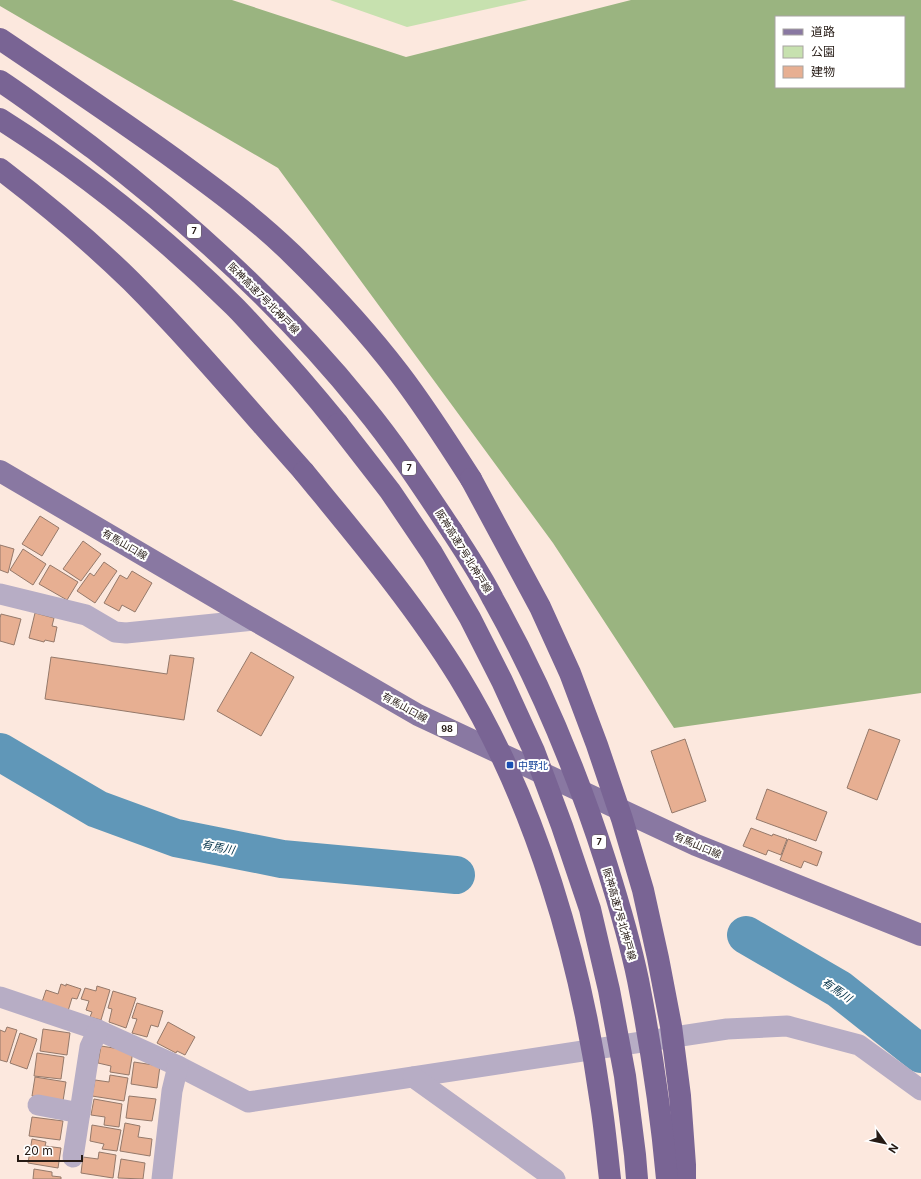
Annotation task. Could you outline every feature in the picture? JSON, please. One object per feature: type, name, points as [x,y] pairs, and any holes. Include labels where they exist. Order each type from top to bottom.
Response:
[{"type":"highway","points":[[0,39],[134,129],[203,179],[252,218],[292,254],[365,331],[399,373],[434,422],[471,479],[540,607],[570,673],[597,745],[622,819],[643,890],[671,1026],[680,1096],[685,1179]]},
{"type":"highway","name":"阪神高速7号北神戸線","points":[[0,81],[41,108],[114,164],[183,220],[252,284],[310,345],[365,407],[410,469],[452,531],[493,598],[527,662],[559,736],[587,806],[616,895],[637,978],[654,1067],[664,1142],[667,1179]]},
{"type":"highway","points":[[0,119],[98,187],[168,244],[235,306],[289,365],[338,424],[390,491],[432,553],[470,618],[502,681],[534,752],[562,826],[590,909],[609,990],[625,1076],[637,1179]]},
{"type":"highway","points":[[0,169],[76,230],[174,325],[304,472],[409,605],[458,676],[493,737],[524,806],[550,878],[571,953],[588,1024],[601,1104],[610,1179]]},
{"type":"main road","name":"有馬山口線","points":[[0,471],[418,715],[696,845],[921,935]]},
{"type":"street","points":[[0,594],[86,615],[115,632],[126,633],[254,620]]},
{"type":"street","points":[[0,997],[98,1030],[178,1066],[248,1102],[727,1029],[787,1026],[859,1044],[921,1090]]},
{"type":"street","points":[[73,1157],[90,1047],[98,1030]]},
{"type":"street","points":[[162,1179],[172,1091],[178,1066]]},
{"type":"street","points":[[413,1077],[555,1179]]},
{"type":"street","points":[[38,1105],[80,1113]]},
{"type":"green space","points":[[0,0],[232,0],[406,57],[631,0],[921,0],[921,693],[674,728],[553,543],[278,168],[0,6]]},
{"type":"green space","points":[[330,0],[528,0],[407,27]]},
{"type":"building","points":[[40,516],[59,528],[42,556],[22,544]]},
{"type":"building","points":[[83,541],[101,554],[81,581],[63,569]]},
{"type":"building","points":[[0,545],[14,549],[8,573],[0,570]]},
{"type":"building","points":[[23,549],[46,564],[33,585],[10,570]]},
{"type":"building","points":[[104,562],[117,571],[95,603],[77,591],[90,573],[94,576]]},
{"type":"building","points":[[50,565],[78,582],[67,600],[39,584]]},
{"type":"building","points":[[132,571],[152,583],[135,612],[122,605],[119,611],[104,603],[120,575],[127,579]]},
{"type":"building","points":[[35,613],[54,618],[52,626],[57,627],[54,642],[45,640],[44,642],[29,638]]},
{"type":"building","points":[[1,614],[21,619],[14,645],[0,641]]},
{"type":"building","points":[[251,652],[294,677],[261,736],[217,711]]},
{"type":"building","points":[[170,655],[194,658],[184,720],[45,699],[51,657],[167,674]]},
{"type":"building","points":[[869,729],[900,740],[877,800],[847,788]]},
{"type":"building","points":[[685,739],[706,801],[672,813],[651,751]]},
{"type":"building","points":[[767,789],[827,812],[816,841],[756,819]]},
{"type":"building","points":[[751,828],[772,836],[773,834],[787,839],[781,855],[768,850],[766,855],[743,846]]},
{"type":"building","points":[[788,839],[822,852],[817,866],[804,861],[801,868],[780,860]]},
{"type":"building","points":[[61,984],[66,986],[66,984],[81,989],[77,999],[72,998],[68,1011],[42,1002],[46,990],[58,994]]},
{"type":"building","points":[[97,986],[110,990],[101,1020],[90,1017],[92,1012],[86,1010],[89,1001],[81,999],[85,988],[96,991]]},
{"type":"building","points":[[113,991],[136,998],[126,1028],[109,1022],[112,1009],[108,1008]]},
{"type":"building","points":[[137,1003],[163,1011],[158,1027],[151,1025],[147,1037],[132,1033],[137,1019],[132,1018]]},
{"type":"building","points":[[168,1022],[195,1037],[185,1055],[177,1051],[176,1053],[157,1043]]},
{"type":"building","points":[[7,1027],[17,1030],[7,1062],[0,1060],[0,1030],[5,1032]]},
{"type":"building","points":[[43,1029],[70,1033],[67,1055],[40,1051]]},
{"type":"building","points":[[20,1033],[37,1039],[27,1069],[10,1063]]},
{"type":"building","points":[[101,1046],[133,1051],[129,1075],[110,1072],[111,1066],[98,1063]]},
{"type":"building","points":[[37,1053],[64,1057],[61,1079],[34,1076]]},
{"type":"building","points":[[134,1062],[160,1066],[157,1088],[131,1084]]},
{"type":"building","points":[[110,1075],[128,1078],[124,1101],[92,1096],[95,1080],[109,1082]]},
{"type":"building","points":[[35,1077],[66,1082],[63,1101],[32,1096]]},
{"type":"building","points":[[129,1096],[156,1099],[152,1121],[126,1118]]},
{"type":"building","points":[[94,1099],[122,1104],[119,1127],[104,1125],[105,1117],[91,1115]]},
{"type":"building","points":[[32,1117],[63,1121],[60,1140],[29,1136]]},
{"type":"building","points":[[125,1123],[140,1126],[138,1137],[152,1139],[150,1156],[120,1151]]},
{"type":"building","points":[[92,1125],[121,1130],[117,1151],[102,1149],[104,1144],[90,1141]]},
{"type":"building","points":[[32,1139],[46,1142],[45,1146],[61,1148],[58,1168],[28,1163]]},
{"type":"building","points":[[99,1152],[116,1155],[113,1178],[81,1173],[83,1157],[98,1159]]},
{"type":"building","points":[[121,1159],[145,1163],[143,1179],[118,1178]]},
{"type":"building","points":[[34,1169],[52,1172],[52,1176],[61,1177],[61,1179],[33,1179]]},
{"type":"waterway","name":"有馬川","points":[[0,752],[97,809],[176,838],[282,859],[456,875]]},
{"type":"waterway","name":"有馬川","points":[[746,935],[839,989],[921,1054]]},
{"type":"place","name":"中野北","points":[[510,765]]}]
